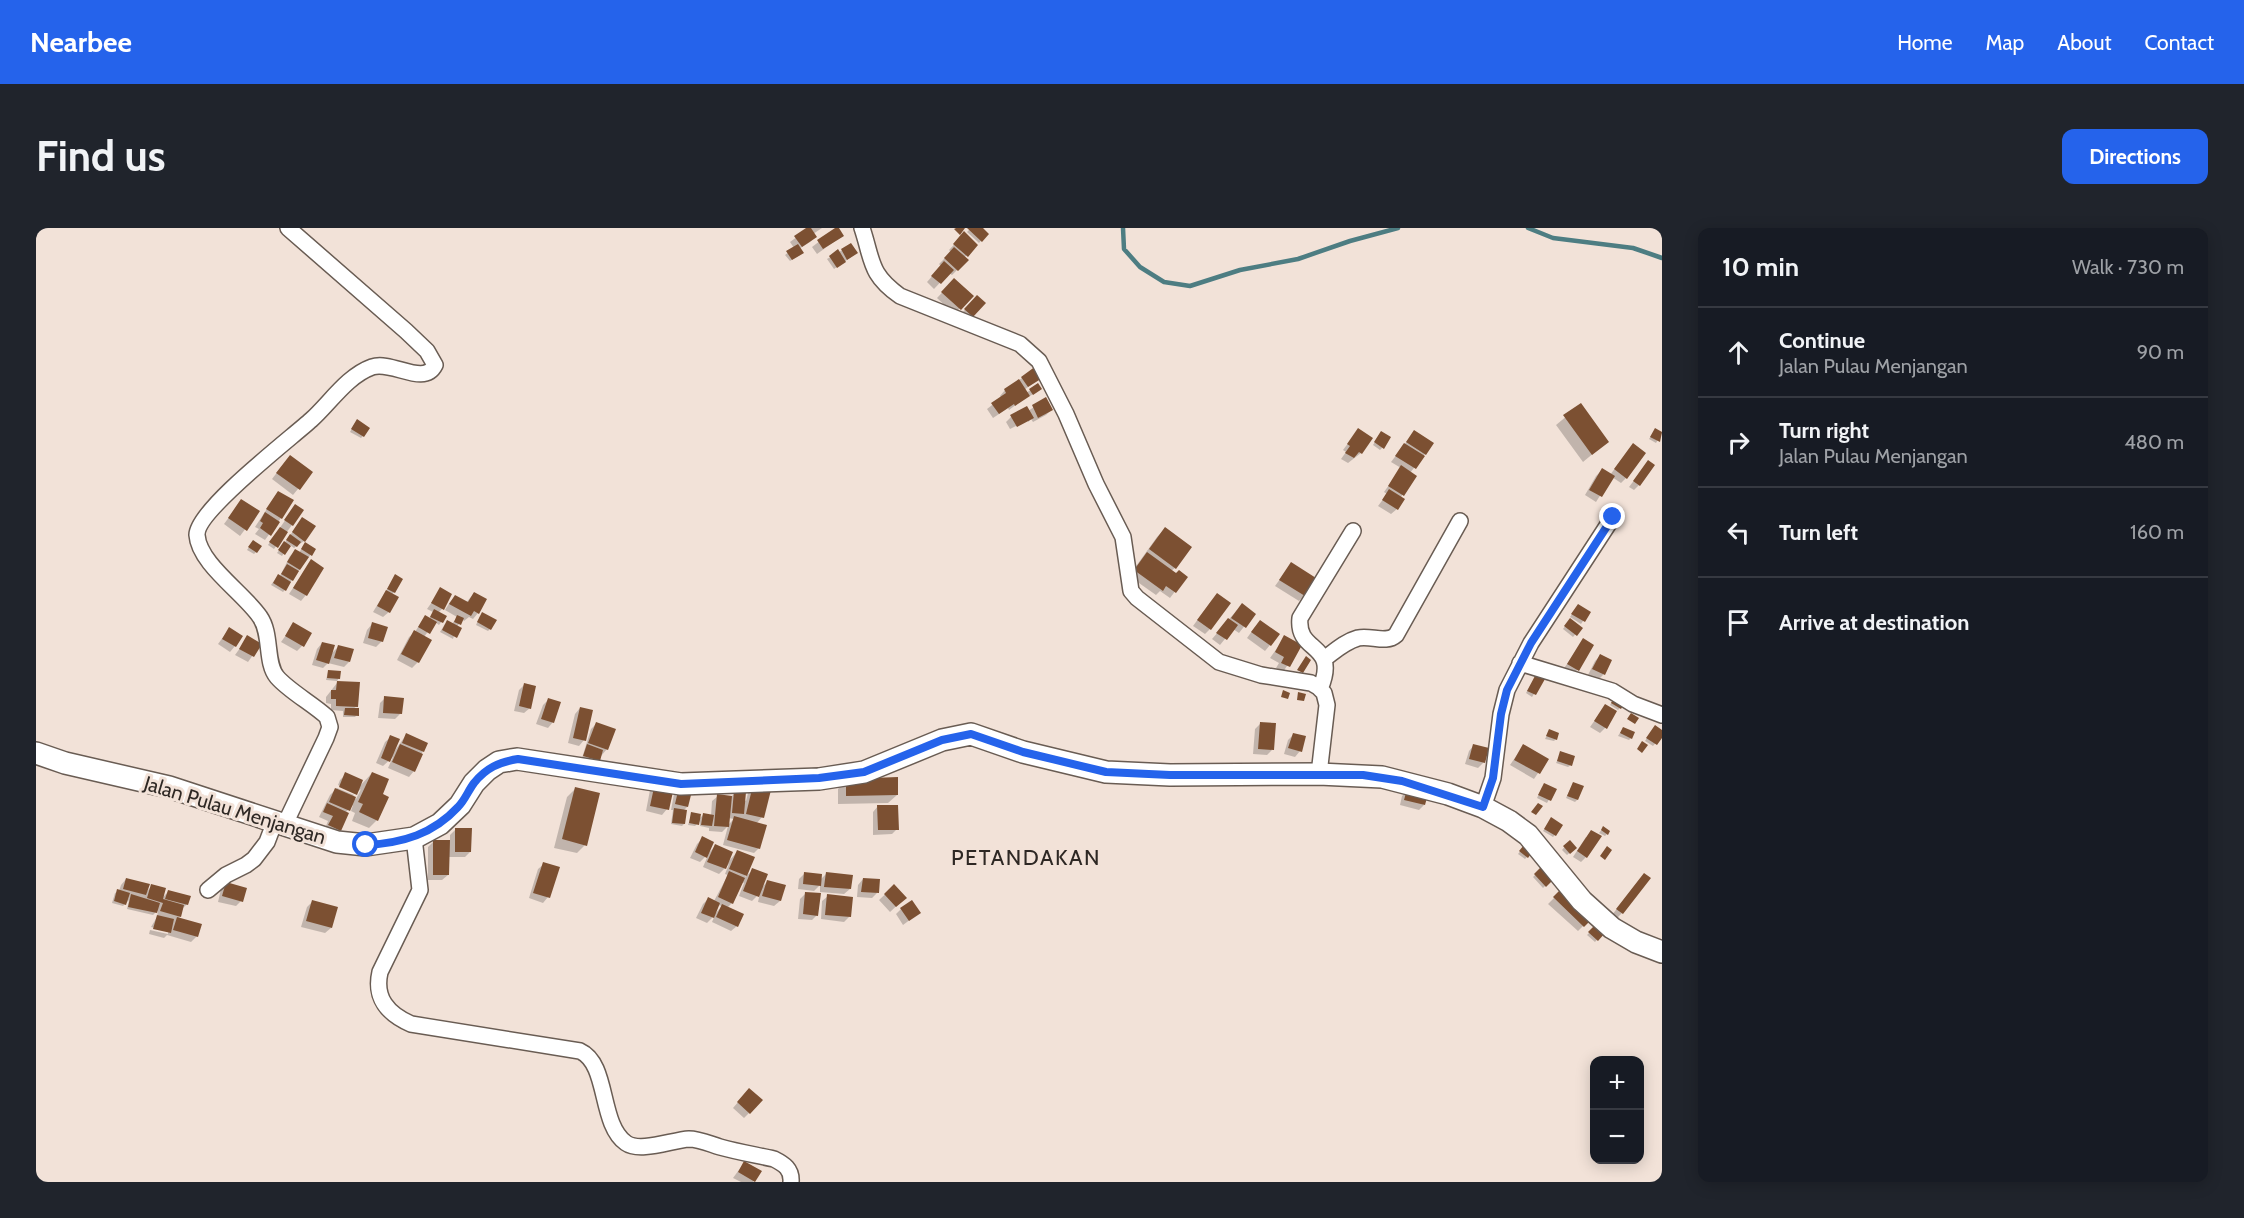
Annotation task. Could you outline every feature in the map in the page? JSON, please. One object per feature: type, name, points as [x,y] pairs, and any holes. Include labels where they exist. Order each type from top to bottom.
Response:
[{"type":"street","points":[[208,890],[226,875],[254,859],[267,842],[280,823],[330,727],[327,717],[276,676],[271,662],[266,627],[249,603],[207,559],[197,534],[200,524],[220,500],[311,420],[348,383],[363,372],[382,365],[420,375],[428,374],[435,365],[427,351],[406,331],[288,228]]},
{"type":"street","points":[[862,228],[872,266],[884,285],[900,296],[1020,344],[1040,361],[1096,484],[1123,537],[1131,591],[1137,598],[1219,662],[1262,675],[1311,683],[1320,689],[1326,698],[1327,705],[1319,774]]},
{"type":"street","points":[[1483,807],[1493,778],[1501,714],[1507,690],[1520,663],[1613,517]]},
{"type":"street","points":[[1324,659],[1344,643],[1354,639],[1366,636],[1386,640],[1396,635],[1460,521]]},
{"type":"street","points":[[1320,689],[1327,674],[1324,659],[1301,633],[1300,618],[1353,531]]},
{"type":"street","points":[[1520,663],[1612,691],[1633,704],[1662,715]]},
{"type":"street","name":"Jalan Pulau Menjangan","points":[[36,753],[65,763],[169,787],[337,842],[382,844],[414,838],[440,824],[460,805],[474,783],[487,770],[500,762],[518,759],[681,784],[819,778],[864,772],[942,740],[971,734],[1023,752],[1106,772],[1170,775],[1363,775],[1402,781],[1483,807],[1528,835],[1582,901],[1612,928],[1636,942],[1662,952]]},
{"type":"street","points":[[414,838],[420,889],[377,982],[382,1003],[389,1011],[411,1024],[585,1053],[593,1062],[612,1124],[624,1143],[643,1147],[691,1139],[774,1159],[784,1164],[790,1171],[791,1182]]},
{"type":"building","points":[[806,228],[811,228],[817,237],[802,247],[794,236]]},
{"type":"building","points":[[835,228],[839,228],[844,236],[823,249],[817,240]]},
{"type":"building","points":[[965,228],[960,235],[954,229]]},
{"type":"building","points":[[967,228],[983,228],[989,234],[982,242]]},
{"type":"building","points":[[964,231],[978,245],[968,257],[953,244]]},
{"type":"building","points":[[851,243],[858,253],[847,260],[841,249]]},
{"type":"building","points":[[798,244],[804,253],[792,260],[786,251]]},
{"type":"building","points":[[954,247],[969,260],[958,271],[944,258]]},
{"type":"building","points":[[838,249],[846,262],[837,268],[829,256]]},
{"type":"building","points":[[944,261],[954,270],[941,284],[931,276]]},
{"type":"building","points":[[954,278],[974,296],[961,310],[941,292]]},
{"type":"building","points":[[977,295],[986,303],[973,317],[964,309]]},
{"type":"building","points":[[1036,366],[1044,377],[1028,387],[1021,377]]},
{"type":"building","points":[[1019,379],[1030,396],[999,414],[991,403],[1006,393],[1004,389]]},
{"type":"building","points":[[1038,383],[1042,389],[1033,395],[1029,389]]},
{"type":"building","points":[[1046,397],[1053,410],[1038,418],[1032,405]]},
{"type":"building","points":[[1581,403],[1609,442],[1592,455],[1563,415]]},
{"type":"building","points":[[1027,406],[1034,418],[1017,427],[1010,415]]},
{"type":"building","points":[[357,419],[370,428],[364,437],[351,429]]},
{"type":"building","points":[[1358,428],[1373,438],[1362,454],[1359,452],[1354,458],[1345,453],[1350,446],[1347,444]]},
{"type":"building","points":[[1655,428],[1662,432],[1660,442],[1650,437]]},
{"type":"building","points":[[1414,430],[1434,443],[1426,455],[1406,442]]},
{"type":"building","points":[[1381,431],[1391,437],[1384,449],[1374,442]]},
{"type":"building","points":[[1404,443],[1425,456],[1416,469],[1395,456]]},
{"type":"building","points":[[1633,443],[1646,453],[1627,479],[1614,469]]},
{"type":"building","points":[[290,455],[313,472],[300,490],[276,473]]},
{"type":"building","points":[[1648,460],[1655,465],[1640,486],[1633,481]]},
{"type":"building","points":[[1401,465],[1417,476],[1404,496],[1388,486]]},
{"type":"building","points":[[1602,468],[1615,476],[1602,497],[1589,490]]},
{"type":"building","points":[[1389,489],[1405,499],[1398,510],[1382,500]]},
{"type":"building","points":[[278,491],[294,500],[282,519],[266,509]]},
{"type":"building","points":[[241,499],[260,511],[247,531],[228,518]]},
{"type":"building","points":[[295,504],[304,510],[293,526],[284,520]]},
{"type":"building","points":[[265,512],[280,522],[271,536],[260,528],[263,523],[260,521]]},
{"type":"building","points":[[302,517],[316,526],[305,542],[292,532]]},
{"type":"building","points":[[280,527],[288,532],[278,548],[269,542]]},
{"type":"building","points":[[1165,527],[1192,547],[1176,569],[1149,549]]},
{"type":"building","points":[[290,534],[301,542],[297,547],[286,540]]},
{"type":"building","points":[[253,540],[262,546],[257,553],[248,547]]},
{"type":"building","points":[[284,541],[291,546],[285,555],[278,550]]},
{"type":"building","points":[[305,542],[316,549],[312,556],[301,549]]},
{"type":"building","points":[[295,549],[309,557],[300,570],[287,562]]},
{"type":"building","points":[[1147,552],[1176,573],[1179,570],[1188,577],[1176,593],[1166,586],[1163,591],[1134,570]]},
{"type":"building","points":[[311,559],[324,568],[307,596],[293,588]]},
{"type":"building","points":[[1291,562],[1316,578],[1305,596],[1279,580]]},
{"type":"building","points":[[287,564],[299,571],[293,581],[281,574]]},
{"type":"building","points":[[278,574],[291,582],[286,591],[273,583]]},
{"type":"building","points":[[395,574],[403,579],[395,593],[387,589]]},
{"type":"building","points":[[440,587],[452,594],[444,610],[431,603]]},
{"type":"building","points":[[386,590],[399,597],[390,613],[377,606]]},
{"type":"building","points":[[474,592],[487,599],[479,614],[474,611],[471,616],[449,604],[455,595],[468,602]]},
{"type":"building","points":[[1217,593],[1231,603],[1211,630],[1197,620]]},
{"type":"building","points":[[1242,603],[1256,614],[1246,628],[1231,618]]},
{"type":"building","points":[[1578,604],[1591,612],[1585,622],[1571,614]]},
{"type":"building","points":[[434,609],[447,616],[443,623],[430,617]]},
{"type":"building","points":[[482,612],[497,620],[491,630],[477,622]]},
{"type":"building","points":[[425,615],[437,622],[430,634],[418,627]]},
{"type":"building","points":[[457,615],[464,618],[461,625],[454,622]]},
{"type":"building","points":[[1228,618],[1238,625],[1227,640],[1216,633]]},
{"type":"building","points":[[1570,618],[1583,628],[1577,636],[1564,626]]},
{"type":"building","points":[[447,620],[462,628],[457,638],[442,630]]},
{"type":"building","points":[[1260,620],[1280,634],[1271,646],[1251,632]]},
{"type":"building","points":[[293,622],[312,633],[304,647],[285,636]]},
{"type":"building","points":[[372,622],[388,627],[383,642],[368,638]]},
{"type":"building","points":[[229,627],[243,636],[236,647],[222,639]]},
{"type":"building","points":[[414,630],[432,640],[419,663],[401,654]]},
{"type":"building","points":[[247,635],[262,644],[254,657],[239,649]]},
{"type":"building","points":[[1284,635],[1302,645],[1290,667],[1281,663],[1284,657],[1275,652]]},
{"type":"building","points":[[1583,638],[1594,645],[1579,671],[1567,664]]},
{"type":"building","points":[[322,642],[335,645],[329,664],[316,660]]},
{"type":"building","points":[[338,645],[354,649],[350,662],[334,658]]},
{"type":"building","points":[[1600,654],[1612,660],[1605,675],[1592,669]]},
{"type":"building","points":[[1306,656],[1311,660],[1303,673],[1297,670]]},
{"type":"building","points":[[328,670],[341,671],[340,679],[327,678]]},
{"type":"building","points":[[1536,674],[1545,679],[1536,695],[1527,691]]},
{"type":"building","points":[[337,681],[360,682],[358,707],[336,706],[336,699],[331,699],[331,690],[336,690]]},
{"type":"building","points":[[524,683],[536,686],[531,709],[519,706]]},
{"type":"building","points":[[1283,690],[1290,693],[1288,699],[1281,697]]},
{"type":"building","points":[[1298,692],[1306,694],[1304,701],[1297,700]]},
{"type":"building","points":[[384,696],[404,698],[402,714],[383,713]]},
{"type":"building","points":[[1615,696],[1625,702],[1621,709],[1611,703]]},
{"type":"building","points":[[548,698],[561,702],[554,723],[541,719]]},
{"type":"building","points":[[1605,704],[1617,711],[1607,729],[1594,721]]},
{"type":"building","points":[[580,707],[593,710],[586,741],[573,738]]},
{"type":"building","points":[[345,708],[359,708],[359,716],[344,715]]},
{"type":"building","points":[[1631,713],[1639,718],[1635,724],[1627,719]]},
{"type":"building","points":[[596,722],[616,729],[608,750],[588,743]]},
{"type":"building","points":[[1260,722],[1276,723],[1274,750],[1258,749]]},
{"type":"building","points":[[1655,725],[1662,730],[1662,738],[1657,745],[1646,738]]},
{"type":"building","points":[[1623,727],[1635,732],[1632,739],[1620,733]]},
{"type":"building","points":[[1549,729],[1559,733],[1557,740],[1546,736]]},
{"type":"building","points":[[406,733],[428,743],[424,752],[402,743]]},
{"type":"building","points":[[1293,733],[1306,736],[1302,752],[1288,748]]},
{"type":"building","points":[[390,735],[400,739],[390,762],[381,758]]},
{"type":"building","points":[[1642,741],[1648,745],[1642,753],[1637,749]]},
{"type":"building","points":[[400,744],[423,754],[415,772],[392,762]]},
{"type":"building","points":[[587,744],[603,750],[600,761],[583,756]]},
{"type":"building","points":[[1473,744],[1489,748],[1485,763],[1469,759]]},
{"type":"building","points":[[1523,744],[1549,759],[1540,774],[1514,760]]},
{"type":"building","points":[[1560,751],[1575,756],[1572,766],[1557,761]]},
{"type":"building","points":[[345,772],[363,780],[357,795],[339,787]]},
{"type":"building","points":[[372,772],[389,779],[383,794],[389,797],[378,821],[359,812],[363,804],[358,802]]},
{"type":"building","points":[[898,777],[898,795],[846,796],[846,779]]},
{"type":"building","points":[[1573,782],[1584,786],[1578,800],[1567,796]]},
{"type":"building","points":[[655,783],[674,787],[669,810],[650,806]]},
{"type":"building","points":[[1544,783],[1557,789],[1551,801],[1538,795]]},
{"type":"building","points":[[753,785],[771,790],[764,818],[746,814]]},
{"type":"building","points":[[575,787],[600,793],[587,846],[562,839]]},
{"type":"building","points":[[679,787],[692,791],[688,807],[675,804]]},
{"type":"building","points":[[335,788],[356,797],[350,811],[329,802]]},
{"type":"building","points":[[1407,789],[1428,794],[1425,805],[1404,800]]},
{"type":"building","points":[[734,791],[746,792],[744,814],[732,813]]},
{"type":"building","points":[[717,794],[732,796],[729,827],[714,826]]},
{"type":"building","points":[[327,803],[349,813],[341,831],[328,825],[333,816],[323,812]]},
{"type":"building","points":[[1538,803],[1543,806],[1536,815],[1531,812]]},
{"type":"building","points":[[877,805],[898,805],[899,830],[878,830]]},
{"type":"building","points":[[674,808],[687,810],[685,824],[672,823]]},
{"type":"building","points":[[691,812],[701,814],[699,825],[689,823]]},
{"type":"building","points":[[703,813],[714,815],[712,826],[701,825]]},
{"type":"building","points":[[734,816],[767,825],[760,849],[727,840]]},
{"type":"building","points":[[1551,817],[1563,825],[1556,836],[1544,829]]},
{"type":"building","points":[[1603,826],[1610,831],[1608,835],[1601,830]]},
{"type":"building","points":[[455,828],[472,828],[471,852],[455,852]]},
{"type":"building","points":[[1591,830],[1602,836],[1587,858],[1577,851]]},
{"type":"building","points":[[702,836],[714,842],[707,858],[695,852]]},
{"type":"building","points":[[433,840],[450,840],[449,875],[433,875]]},
{"type":"building","points":[[1570,840],[1577,848],[1570,854],[1563,846]]},
{"type":"building","points":[[715,844],[733,852],[726,869],[707,862]]},
{"type":"building","points":[[1524,845],[1533,851],[1528,858],[1519,851]]},
{"type":"building","points":[[1607,846],[1612,850],[1605,860],[1600,856]]},
{"type":"building","points":[[737,850],[755,857],[747,876],[729,869]]},
{"type":"building","points":[[543,862],[560,867],[550,898],[533,893]]},
{"type":"building","points":[[1542,866],[1554,879],[1546,887],[1534,874]]},
{"type":"building","points":[[752,868],[768,874],[759,897],[743,891]]},
{"type":"building","points":[[729,871],[745,878],[733,904],[718,897]]},
{"type":"building","points":[[804,872],[822,874],[821,886],[803,884]]},
{"type":"building","points":[[826,872],[853,875],[851,889],[824,887]]},
{"type":"building","points":[[1644,873],[1651,878],[1623,914],[1616,909]]},
{"type":"building","points":[[126,878],[150,884],[146,895],[123,889]]},
{"type":"building","points":[[863,878],[880,879],[879,893],[861,892]]},
{"type":"building","points":[[767,880],[786,885],[781,901],[762,896]]},
{"type":"building","points":[[226,882],[247,888],[243,902],[222,896]]},
{"type":"building","points":[[151,884],[166,888],[163,899],[184,905],[181,917],[160,911],[163,903],[147,898]]},
{"type":"building","points":[[894,884],[907,898],[896,907],[884,894]]},
{"type":"building","points":[[117,889],[130,893],[126,905],[114,901]]},
{"type":"building","points":[[1561,889],[1592,919],[1584,927],[1553,897]]},
{"type":"building","points":[[168,890],[191,896],[188,905],[165,899]]},
{"type":"building","points":[[805,892],[821,893],[818,916],[803,914]]},
{"type":"building","points":[[131,894],[160,903],[157,913],[128,907]]},
{"type":"building","points":[[827,894],[853,897],[851,917],[825,915]]},
{"type":"building","points":[[708,897],[720,903],[714,918],[701,913]]},
{"type":"building","points":[[312,900],[338,907],[332,928],[306,921]]},
{"type":"building","points":[[912,900],[921,913],[909,921],[900,908]]},
{"type":"building","points":[[722,904],[744,914],[738,927],[716,917]]},
{"type":"building","points":[[157,915],[174,919],[171,933],[153,929]]},
{"type":"building","points":[[177,917],[202,924],[198,937],[173,930]]},
{"type":"building","points":[[1596,924],[1605,933],[1598,941],[1588,932]]},
{"type":"building","points":[[749,1088],[763,1100],[750,1114],[737,1102]]},
{"type":"building","points":[[744,1161],[762,1171],[755,1182],[738,1172]]},
{"type":"waterway","points":[[1123,228],[1124,249],[1140,267],[1164,282],[1190,286],[1240,270],[1298,259],[1398,228]]},
{"type":"waterway","points":[[1528,228],[1553,238],[1633,248],[1662,258]]},
{"type":"district","name":"PETANDAKAN","points":[[1026,857]]},
{"type":"route","points":[[366,845],[404,841],[440,824],[460,805],[474,783],[487,770],[500,762],[518,759],[681,784],[819,778],[864,772],[942,740],[971,734],[1023,752],[1106,772],[1170,775],[1363,775],[1402,781],[1483,807],[1493,778],[1501,714],[1507,690],[1545,620],[1613,517]]}]
